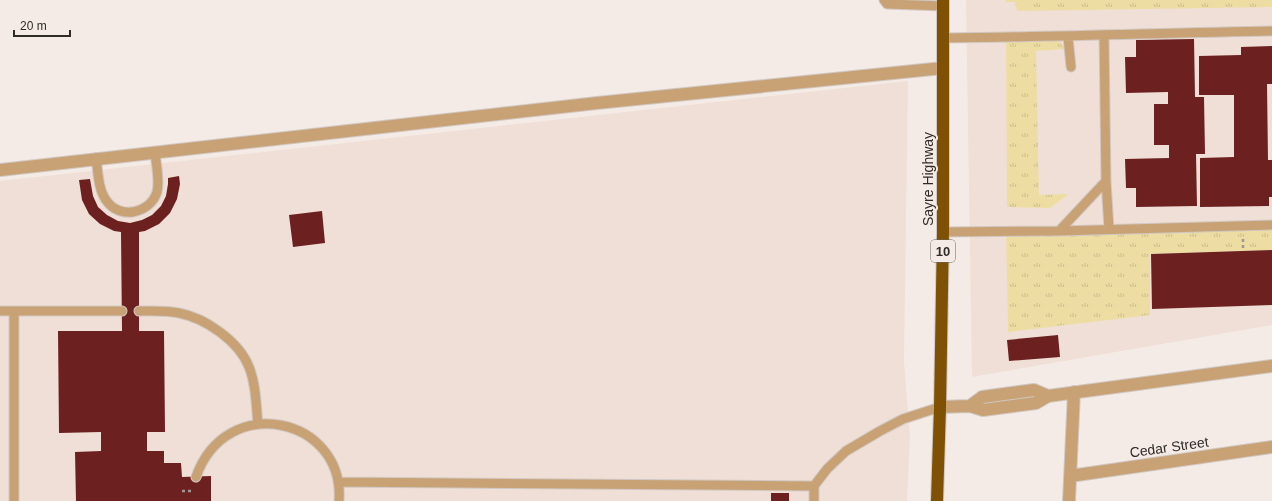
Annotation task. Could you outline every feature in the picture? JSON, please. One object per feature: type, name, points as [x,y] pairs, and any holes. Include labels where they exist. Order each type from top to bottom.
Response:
[{"type":"highway","name":"Sayre Highway","points":[[937,501],[943,232],[943,3]]},
{"type":"street","points":[[0,170],[96,158],[597,103],[943,68]]},
{"type":"street","points":[[940,407],[970,406],[982,397],[1034,390],[1048,396],[1272,366]]},
{"type":"street","points":[[1069,501],[1074,392]]},
{"type":"street","name":"Cedar Street","points":[[1070,476],[1272,447]]},
{"type":"lane","points":[[884,0],[887,4],[943,3]]},
{"type":"lane","points":[[943,38],[1068,37],[1272,31]]},
{"type":"lane","points":[[1104,35],[1106,182],[1109,229]]},
{"type":"lane","points":[[1068,37],[1071,67]]},
{"type":"lane","points":[[96,158],[102,193],[106,201],[121,211],[130,213],[147,207],[153,201],[157,193],[158,183],[155,152]]},
{"type":"lane","points":[[1059,231],[1106,182]]},
{"type":"lane","points":[[943,232],[1059,231],[1272,225]]},
{"type":"lane","points":[[0,311],[122,311]]},
{"type":"lane","points":[[14,311],[14,501]]},
{"type":"lane","points":[[139,311],[178,313],[197,318],[212,326],[230,341],[249,366],[256,399],[258,424]]},
{"type":"lane","points":[[814,501],[814,486],[827,469],[846,452],[903,419],[940,407]]},
{"type":"lane","points":[[196,477],[200,465],[214,445],[224,437],[246,426],[271,423],[298,430],[319,446],[328,457],[334,469],[338,482],[339,501]]},
{"type":"lane","points":[[338,482],[814,486]]},
{"type":"path","points":[[182,491],[194,491]]},
{"type":"shaded area","points":[[966,0],[1272,0],[1272,325],[972,377]]},
{"type":"shaded area","points":[[908,81],[904,362],[910,436],[907,501],[0,501],[0,181]]},
{"type":"green space","points":[[1006,0],[1272,0],[1272,7],[1017,11],[1015,2],[1006,2]]},
{"type":"green space","points":[[1053,33],[1065,49],[1036,51],[1039,195],[1069,194],[1050,208],[1007,207],[1006,36]]},
{"type":"green space","points":[[1272,229],[1272,250],[1150,254],[1150,315],[1008,332],[1006,232]]},
{"type":"building","points":[[1194,39],[1195,97],[1204,97],[1205,154],[1196,154],[1197,206],[1136,207],[1136,188],[1126,188],[1125,159],[1169,158],[1169,145],[1154,145],[1154,104],[1168,104],[1168,92],[1126,93],[1125,57],[1136,57],[1136,40]]},
{"type":"building","points":[[1272,46],[1272,84],[1267,84],[1268,160],[1272,160],[1272,197],[1269,197],[1269,206],[1200,207],[1200,158],[1234,157],[1234,95],[1199,95],[1199,56],[1241,55],[1241,47]]},
{"type":"building","points":[[179,176],[180,184],[177,199],[170,213],[159,224],[145,231],[139,232],[139,331],[164,331],[165,432],[147,432],[147,451],[164,451],[164,463],[181,463],[182,477],[211,476],[211,501],[76,501],[75,452],[101,451],[101,432],[59,433],[58,331],[122,331],[121,232],[114,231],[100,224],[89,214],[82,200],[79,180],[90,179],[93,196],[98,207],[107,215],[118,221],[130,223],[142,220],[152,215],[161,206],[166,196],[168,178]]},
{"type":"building","points":[[322,211],[325,243],[293,247],[289,215]]},
{"type":"building","points":[[1272,250],[1272,305],[1152,309],[1151,254]]},
{"type":"building","points":[[1058,335],[1060,357],[1009,361],[1007,340]]},
{"type":"building","points":[[771,493],[789,493],[789,501],[771,501]]}]
